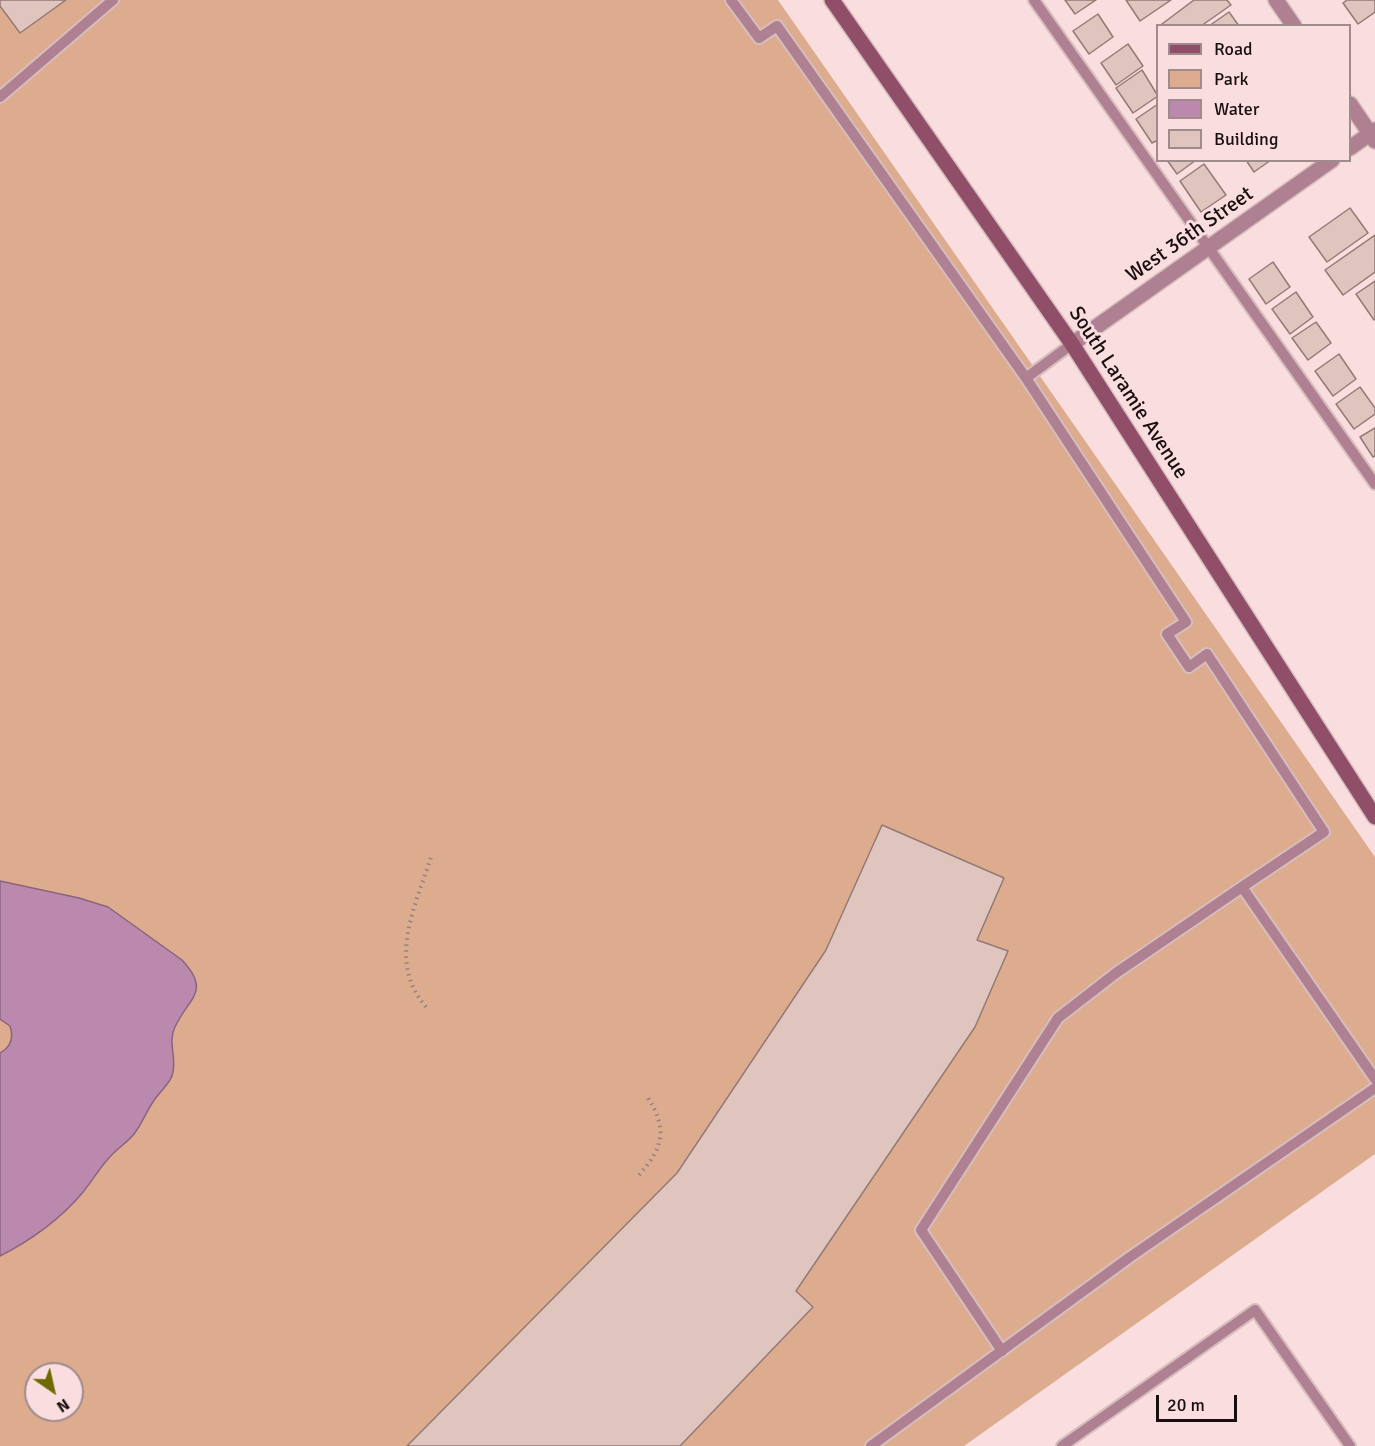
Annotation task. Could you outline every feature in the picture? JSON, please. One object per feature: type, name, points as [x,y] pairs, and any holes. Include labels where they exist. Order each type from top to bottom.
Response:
[{"type":"main road","name":"South Laramie Avenue","points":[[832,0],[1072,344],[1375,817]]},
{"type":"street","points":[[1276,0],[1293,24]]},
{"type":"street","points":[[1351,105],[1373,135],[1351,147]]},
{"type":"street","name":"West 36th Street","points":[[1072,344],[1329,162]]},
{"type":"lane","points":[[0,97],[113,0]]},
{"type":"lane","points":[[732,0],[759,38],[777,26],[1026,378],[1186,622],[1167,634],[1189,667],[1207,654],[1324,832],[1116,973],[1058,1018],[921,1230],[1002,1351]]},
{"type":"lane","points":[[1034,0],[1375,484]]},
{"type":"lane","points":[[1026,378],[1072,344]]},
{"type":"lane","points":[[1242,887],[1375,1078]]},
{"type":"lane","points":[[871,1446],[1122,1263],[1375,1088]]},
{"type":"lane","points":[[1062,1446],[1255,1310],[1350,1446]]},
{"type":"path","points":[[426,1007],[415,994],[407,978],[404,953],[432,854]]},
{"type":"path","points":[[639,1175],[654,1158],[660,1139],[657,1112],[648,1098]]},
{"type":"green space","points":[[0,0],[778,0],[1375,857],[1375,1154],[964,1446],[0,1446]]},
{"type":"water","points":[[0,881],[79,898],[108,907],[182,960],[191,971],[196,988],[195,995],[180,1017],[173,1033],[174,1070],[172,1076],[137,1130],[111,1155],[83,1192],[65,1211],[34,1236],[0,1256],[0,1053],[11,1042],[12,1034],[10,1026],[0,1019]]},
{"type":"building","points":[[0,0],[66,0],[20,33],[0,6]]},
{"type":"building","points":[[1065,0],[1096,0],[1075,14]]},
{"type":"building","points":[[1126,0],[1171,0],[1140,21]]},
{"type":"building","points":[[1194,0],[1227,0],[1231,5],[1204,24],[1162,24]]},
{"type":"building","points":[[1347,0],[1375,0],[1375,12],[1358,24],[1343,3]]},
{"type":"building","points":[[1229,12],[1238,24],[1212,24]]},
{"type":"building","points":[[1098,14],[1113,37],[1089,54],[1073,31]]},
{"type":"building","points":[[1128,44],[1143,66],[1116,85],[1101,63]]},
{"type":"building","points":[[1142,70],[1156,93],[1156,97],[1133,113],[1116,88]]},
{"type":"building","points":[[1156,105],[1156,141],[1152,143],[1136,119]]},
{"type":"building","points":[[1168,162],[1193,162],[1177,174]]},
{"type":"building","points":[[1247,162],[1268,162],[1254,172]]},
{"type":"building","points":[[1204,164],[1226,195],[1201,212],[1180,181]]},
{"type":"building","points":[[1350,208],[1368,233],[1327,262],[1309,237]]},
{"type":"building","points":[[1375,235],[1375,272],[1343,295],[1325,270]]},
{"type":"building","points":[[1273,262],[1290,287],[1266,304],[1249,279]]},
{"type":"building","points":[[1375,281],[1375,319],[1374,320],[1356,294]]},
{"type":"building","points":[[1296,292],[1313,317],[1290,334],[1272,309]]},
{"type":"building","points":[[1316,322],[1331,343],[1308,360],[1292,338]]},
{"type":"building","points":[[1339,354],[1356,379],[1333,396],[1315,371]]},
{"type":"building","points":[[1360,387],[1375,408],[1375,414],[1354,429],[1336,404]]},
{"type":"building","points":[[1375,428],[1375,456],[1373,457],[1360,437]]},
{"type":"building","points":[[882,825],[1004,878],[977,940],[1008,951],[975,1027],[796,1291],[813,1307],[680,1446],[407,1446],[677,1173],[826,950]]}]
